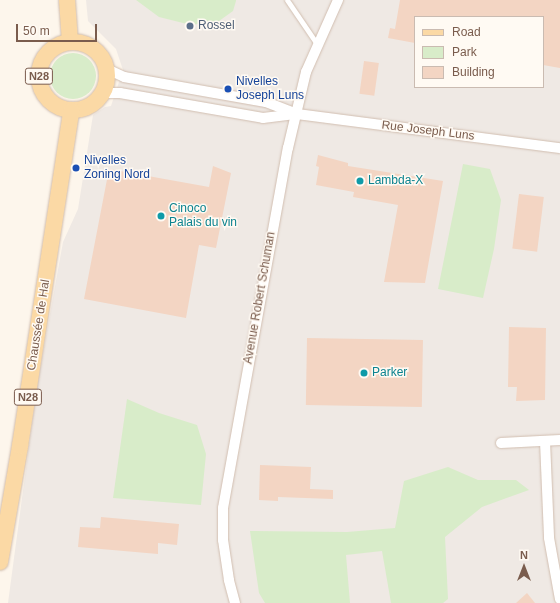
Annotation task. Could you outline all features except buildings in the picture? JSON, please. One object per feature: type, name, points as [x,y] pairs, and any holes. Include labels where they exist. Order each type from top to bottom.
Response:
[{"type":"main road","points":[[67,0],[70,42],[87,45],[95,49],[107,69],[107,84],[104,92],[92,105],[71,111]]},
{"type":"main road","name":"N28","points":[[70,42],[50,50],[43,59],[39,80],[47,98],[55,106],[71,111]]},
{"type":"main road","name":"Chaussée de Hal","points":[[0,562],[20,446],[71,111]]},
{"type":"street","name":"Avenue Robert Schuman","points":[[235,603],[228,580],[223,540],[223,508],[288,148],[304,80],[317,44],[338,0]]},
{"type":"street","name":"Rue Joseph Luns","points":[[107,69],[124,76],[266,102],[297,114],[560,148]]},
{"type":"street","name":"Rue Joseph Luns","points":[[104,92],[120,92],[263,118],[297,114]]},
{"type":"street","points":[[545,440],[548,538],[560,599]]},
{"type":"street","points":[[501,443],[560,440]]},
{"type":"lane","points":[[286,0],[317,44]]},
{"type":"shaded area","points":[[86,0],[560,0],[560,603],[8,603],[37,386],[63,242],[78,209],[93,115],[105,107],[111,106],[123,70],[116,49],[88,21]]},
{"type":"green space","points":[[136,0],[236,1],[233,11],[219,21],[191,25],[159,17]]},
{"type":"green space","points":[[73,53],[86,57],[92,63],[96,76],[92,89],[86,95],[73,99],[60,95],[54,89],[50,76],[54,63],[60,57]]},
{"type":"green space","points":[[463,164],[490,169],[501,200],[494,249],[483,298],[438,289]]},
{"type":"green space","points":[[127,399],[159,413],[197,425],[206,454],[201,505],[113,498]]},
{"type":"green space","points":[[448,467],[478,480],[516,480],[529,490],[482,507],[445,537],[448,599],[443,603],[391,603],[382,551],[346,555],[350,603],[265,603],[259,593],[250,531],[347,532],[395,528],[404,481]]},
{"type":"place","name":"Rossel","points":[[190,26]]},
{"type":"place","name":"Nivelles Joseph Luns","points":[[228,89]]},
{"type":"place","name":"Nivelles Zoning Nord","points":[[76,168]]},
{"type":"place","name":"Lambda-X","points":[[360,181]]},
{"type":"place","name":"Cinoco Palais du vin","points":[[161,216]]},
{"type":"place","name":"Parker","points":[[364,373]]}]
